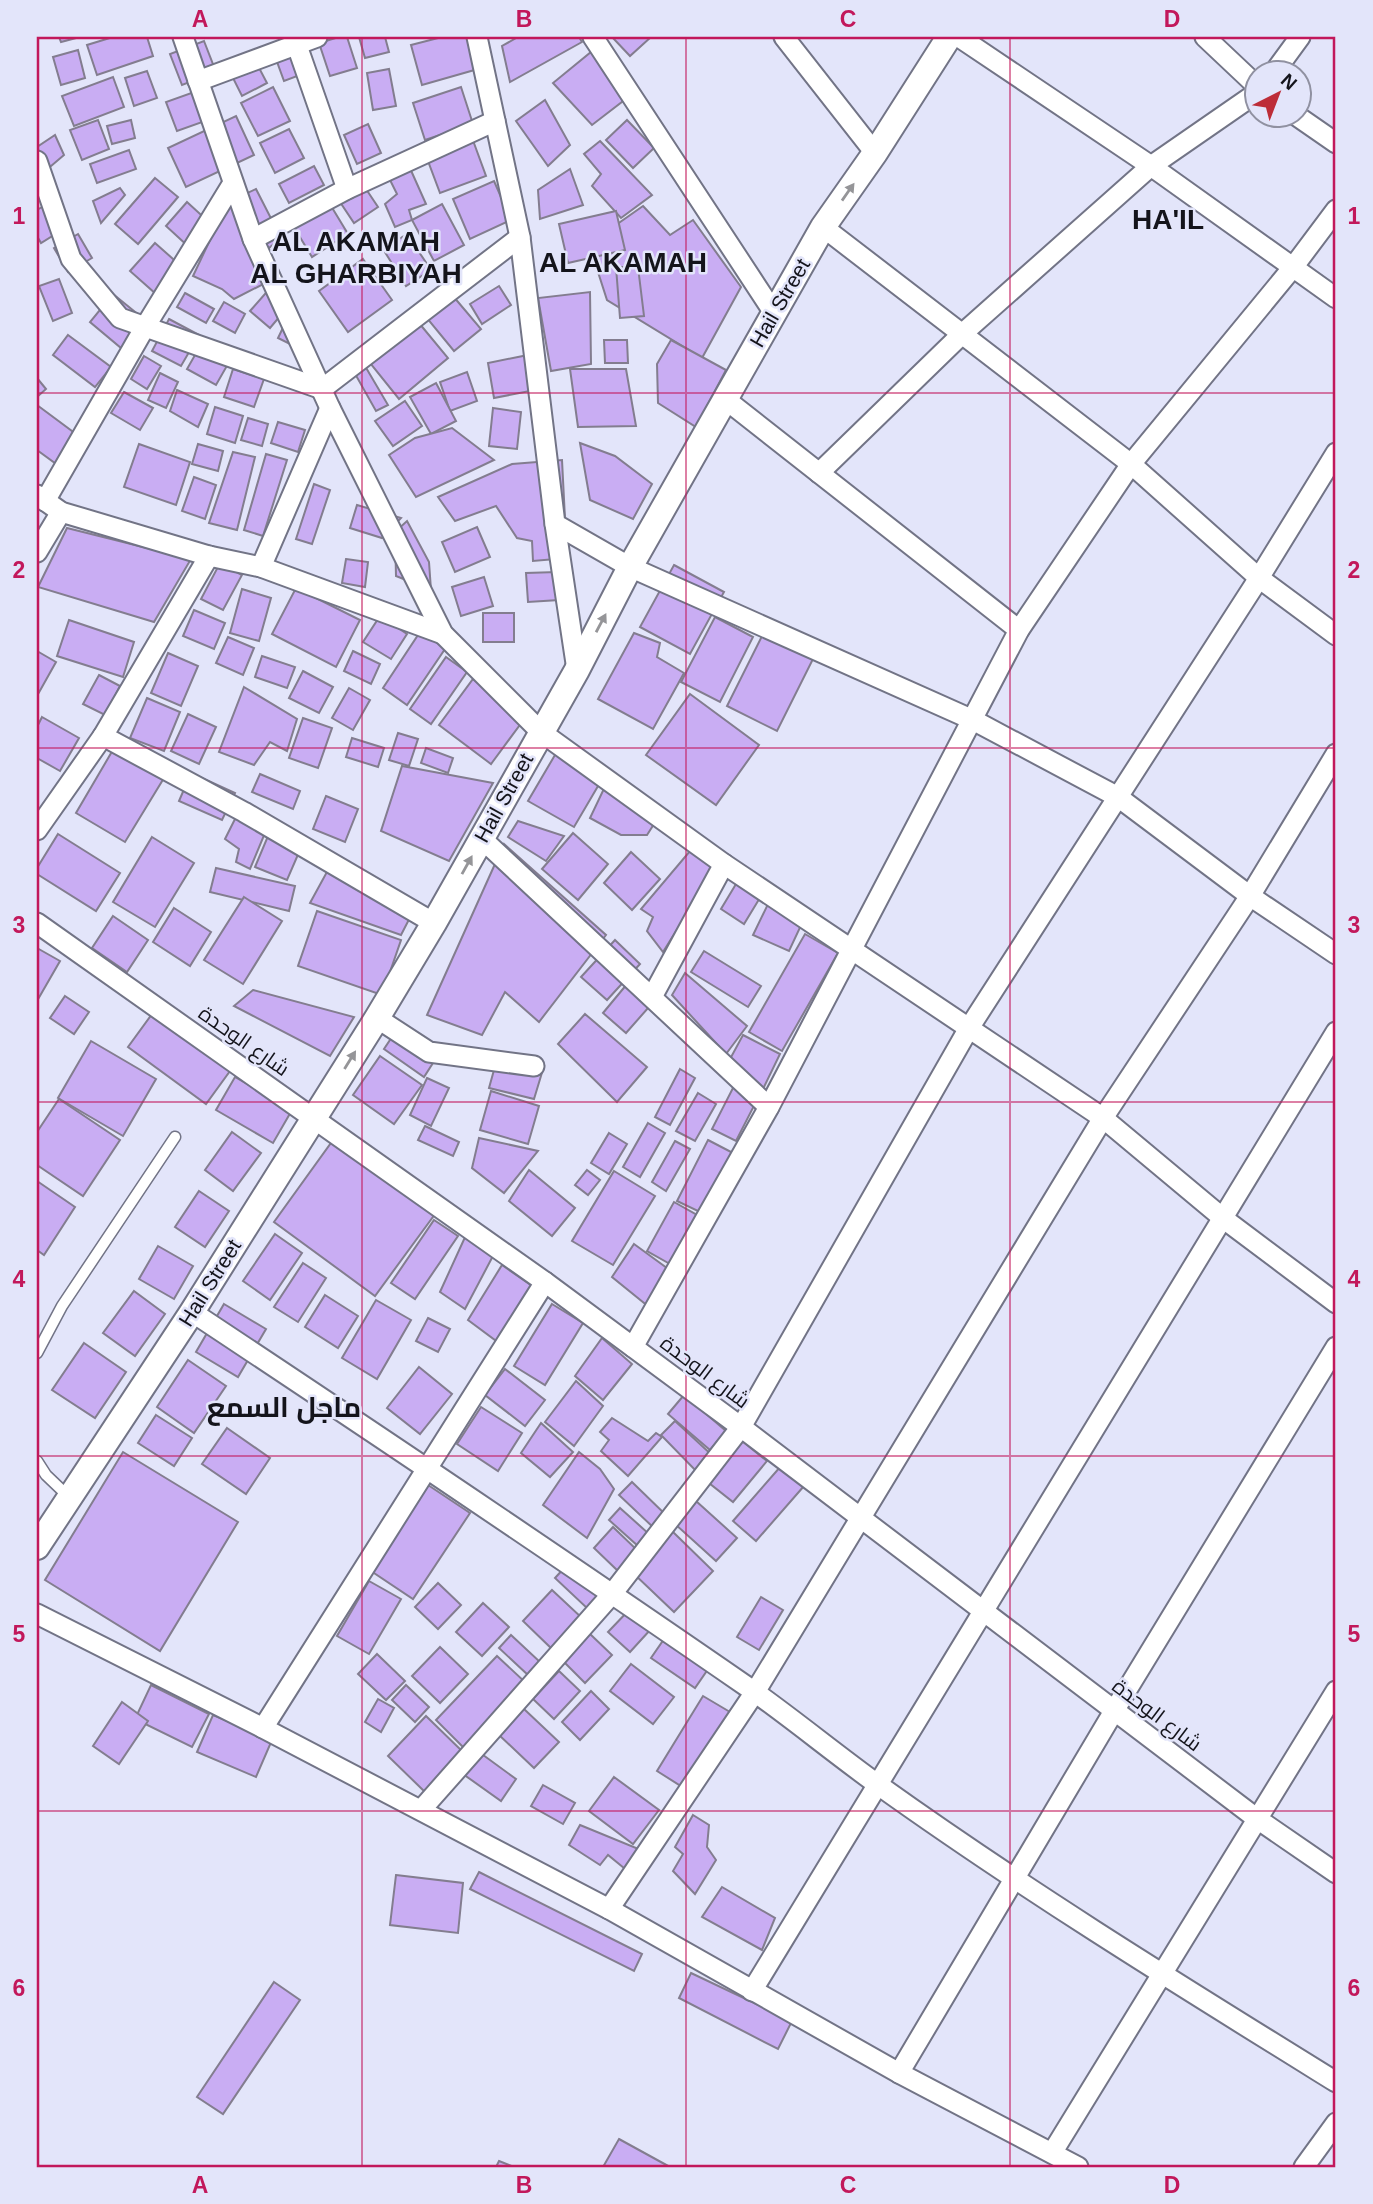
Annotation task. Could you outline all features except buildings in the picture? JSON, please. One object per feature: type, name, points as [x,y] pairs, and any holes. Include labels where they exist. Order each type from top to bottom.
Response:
[{"type":"street","points":[[183,37],[253,239],[330,408],[443,634],[541,733],[724,864],[1103,1118],[1224,1219],[1336,1303]]},
{"type":"street","points":[[198,81],[295,41],[317,37]]},
{"type":"street","points":[[477,37],[520,237],[555,524],[577,670]]},
{"type":"street","points":[[593,37],[774,313]]},
{"type":"street","points":[[784,37],[875,153]]},
{"type":"street","name":"Hail Street","points":[[37,1547],[192,1312],[377,1018],[577,670],[630,567],[823,227],[875,153],[949,37]]},
{"type":"street","points":[[959,37],[1151,166],[1336,298]]},
{"type":"street","points":[[1205,37],[1244,74]]},
{"type":"street","points":[[1283,60],[1300,37]]},
{"type":"street","points":[[295,41],[346,190]]},
{"type":"street","points":[[818,473],[962,334],[1151,166],[1244,102]]},
{"type":"street","points":[[253,239],[346,190],[495,121]]},
{"type":"street","points":[[1314,128],[1336,143]]},
{"type":"street","points":[[37,161],[71,259],[120,318],[322,389]]},
{"type":"street","points":[[37,552],[48,502],[145,327],[233,183]]},
{"type":"street","points":[[633,1347],[769,1107],[1019,630],[1131,464],[1294,266],[1336,209]]},
{"type":"street","points":[[823,227],[1131,464],[1259,578],[1336,635]]},
{"type":"street","points":[[322,389],[520,237]]},
{"type":"street","points":[[725,399],[1019,630]]},
{"type":"street","points":[[261,568],[330,408]]},
{"type":"street","points":[[421,1810],[612,1594],[741,1427],[969,1028],[1259,578],[1336,453]]},
{"type":"street","points":[[48,502],[209,556],[261,568],[443,634]]},
{"type":"street","points":[[555,524],[630,567],[973,720],[1118,797],[1250,895],[1336,954]]},
{"type":"street","points":[[37,830],[103,736],[209,556]]},
{"type":"street","points":[[103,736],[244,812],[434,923]]},
{"type":"street","points":[[609,1909],[755,1692],[1103,1118],[1250,895],[1336,754]]},
{"type":"street","points":[[481,838],[769,1107]]},
{"type":"street","points":[[652,997],[724,864]]},
{"type":"street","name":"شارع الوحدة","points":[[37,923],[545,1282],[741,1427],[860,1520],[1256,1818],[1336,1872]]},
{"type":"street","points":[[377,1018],[429,1052],[534,1066]]},
{"type":"street","points":[[752,1990],[1336,1032]]},
{"type":"street","points":[[263,1728],[545,1282]]},
{"type":"street","points":[[192,1312],[428,1468],[755,1692],[877,1784],[1015,1877],[1336,2082]]},
{"type":"street","points":[[899,2073],[1114,1711],[1336,1347]]},
{"type":"street","points":[[37,1614],[263,1728],[609,1909],[899,2073],[1064,2162],[1162,1973],[1336,1691]]},
{"type":"street","points":[[1304,2167],[1336,2123]]},
{"type":"lane","points":[[37,1353],[62,1306],[175,1137]]},
{"type":"lane","points":[[37,1461],[46,1475],[70,1497]]},
{"type":"district","name":"HA'IL","points":[[1168,219]]},
{"type":"district","name":"AL AKAMAH AL GHARBIYAH","points":[[356,257]]},
{"type":"district","name":"AL AKAMAH","points":[[623,262]]},
{"type":"district","name":"ماجل السمع","points":[[284,1407]]}]
